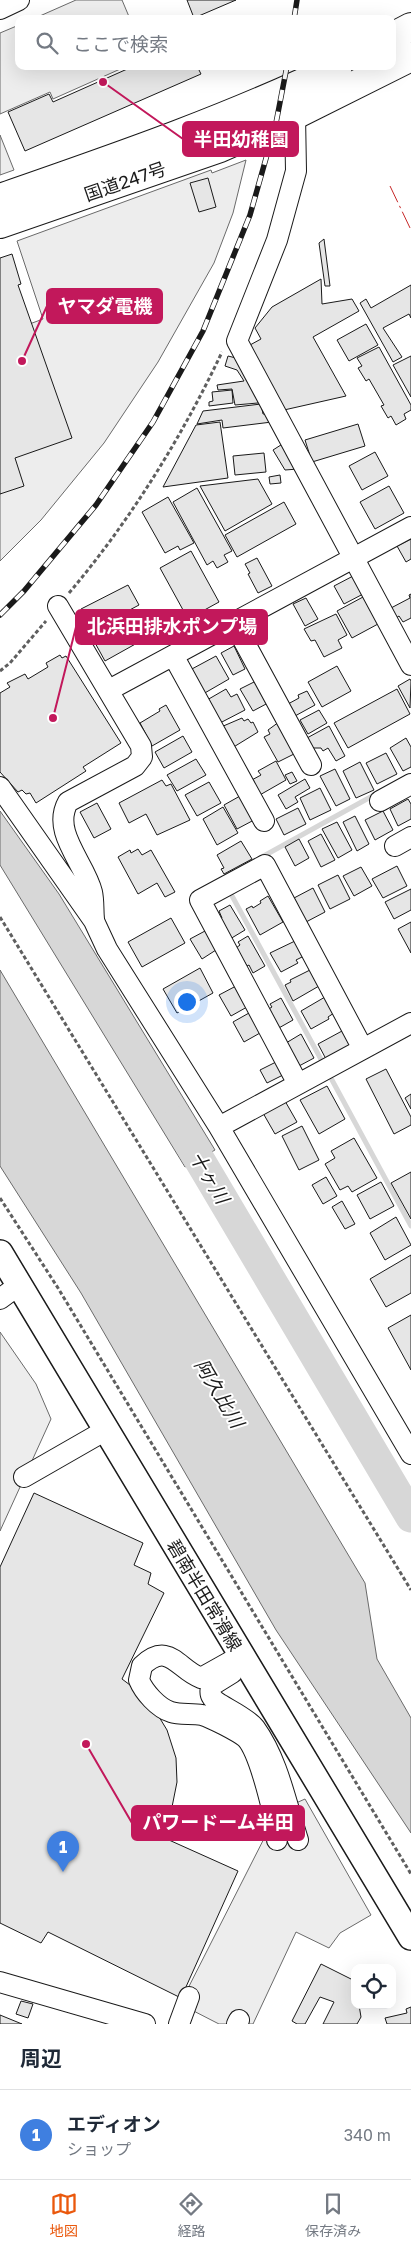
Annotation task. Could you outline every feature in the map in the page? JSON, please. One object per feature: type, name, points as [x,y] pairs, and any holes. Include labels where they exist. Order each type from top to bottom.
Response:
[{"type":"highway","points":[[396,35],[411,27]]},
{"type":"highway","name":"国道247号","points":[[396,64],[411,57]]},
{"type":"highway","name":"国道247号","points":[[0,198],[180,136],[283,93],[330,70]]},
{"type":"highway","name":"国道247号","points":[[0,224],[220,148],[295,115],[385,70]]},
{"type":"main road","name":"碧南半田常滑線","points":[[0,1253],[10,1292],[106,1430],[411,1937]]},
{"type":"street","points":[[0,9],[20,0]]},
{"type":"street","points":[[295,115],[296,171],[277,240],[237,341],[411,665]]},
{"type":"street","points":[[110,690],[411,527]]},
{"type":"street","points":[[58,606],[110,690],[141,746],[142,757],[135,766],[68,802],[63,811],[62,824],[92,891],[94,921]]},
{"type":"street","points":[[234,623],[311,765]]},
{"type":"street","points":[[174,657],[264,821]]},
{"type":"street","points":[[380,801],[411,784]]},
{"type":"street","points":[[0,787],[94,921],[107,949],[219,1127],[411,1454]]},
{"type":"street","points":[[298,1084],[200,900],[265,865],[363,1049]]},
{"type":"street","points":[[219,1127],[411,1023]]},
{"type":"street","points":[[24,1477],[106,1430]]},
{"type":"street","points":[[244,1660],[201,1678],[191,1674],[176,1660],[167,1656],[158,1656],[142,1666],[139,1680],[141,1687],[150,1697],[172,1712],[203,1715],[246,1739],[256,1760],[270,1802],[276,1824],[277,1840]]},
{"type":"street","points":[[244,1660],[211,1686],[210,1694],[213,1699],[235,1711],[252,1724],[267,1744],[298,1840]]},
{"type":"street","points":[[0,1982],[145,2024]]},
{"type":"street","points":[[179,2024],[189,1997]]},
{"type":"path","points":[[0,671],[10,662],[87,571],[154,475],[206,386],[224,348]]},
{"type":"path","points":[[0,917],[411,1590]]},
{"type":"path","points":[[0,1198],[58,1288],[411,1874]]},
{"type":"shaded area","points":[[76,0],[122,0],[128,15],[42,15]]},
{"type":"shaded area","points":[[15,27],[15,70],[118,70],[53,99],[50,92],[0,114],[0,33]]},
{"type":"shaded area","points":[[0,135],[14,170],[0,175]]},
{"type":"shaded area","points":[[246,160],[233,213],[214,263],[158,362],[104,443],[41,520],[0,561],[0,335],[43,319],[17,241],[211,170],[212,173]]},
{"type":"shaded area","points":[[0,1332],[36,1384],[51,1419],[0,1531]]},
{"type":"shaded area","points":[[305,1799],[371,1915],[340,1933],[329,1948],[296,1932],[253,2024],[219,2024],[180,2004],[278,1811]]},
{"type":"water","points":[[0,811],[59,894],[215,1150],[185,1167],[0,865]]},
{"type":"water","name":"阿久比川","points":[[0,970],[365,1583],[377,1659],[411,1718],[411,1833],[276,1630],[81,1293],[0,1166]]},
{"type":"building","points":[[187,0],[236,0],[201,15],[193,15]]},
{"type":"building","points":[[125,70],[199,70],[201,74],[25,151],[8,112],[49,94],[53,102]]},
{"type":"building","points":[[208,178],[216,207],[199,212],[190,183]]},
{"type":"building","points":[[324,239],[330,286],[325,286],[319,243]]},
{"type":"building","points":[[12,254],[21,284],[18,285],[72,438],[15,458],[24,486],[0,494],[0,258]]},
{"type":"building","points":[[321,279],[322,304],[352,299],[359,311],[313,337],[346,396],[284,410],[250,345],[261,339],[255,328],[272,307]]},
{"type":"building","points":[[411,285],[411,318],[409,314],[383,328],[402,357],[393,362],[360,303],[366,299],[371,308]]},
{"type":"building","points":[[366,324],[378,345],[349,361],[337,340]]},
{"type":"building","points":[[379,347],[411,405],[411,410],[404,414],[406,419],[396,425],[391,416],[388,418],[381,406],[384,405],[369,379],[366,381],[358,368],[362,366],[357,358]]},
{"type":"building","points":[[228,356],[236,358],[260,399],[258,403],[235,405],[232,389],[218,390],[217,385],[244,381],[237,370],[225,366]]},
{"type":"building","points":[[411,356],[411,397],[393,365]]},
{"type":"building","points":[[232,390],[233,403],[209,406],[209,402],[213,401],[212,392]]},
{"type":"building","points":[[261,404],[263,414],[267,414],[272,422],[223,428],[222,420],[197,424],[203,411]]},
{"type":"building","points":[[220,422],[228,478],[163,487],[196,425]]},
{"type":"building","points":[[358,424],[365,446],[312,462],[305,440]]},
{"type":"building","points":[[284,443],[298,469],[285,470],[273,450]]},
{"type":"building","points":[[375,452],[388,476],[362,490],[349,466]]},
{"type":"building","points":[[264,453],[266,472],[235,475],[233,456]]},
{"type":"building","points":[[280,475],[281,483],[270,484],[269,477]]},
{"type":"building","points":[[258,479],[272,504],[225,531],[200,486]]},
{"type":"building","points":[[389,486],[404,513],[375,529],[360,502]]},
{"type":"building","points":[[197,488],[232,551],[224,555],[228,562],[217,568],[213,561],[207,565],[173,502]]},
{"type":"building","points":[[168,497],[194,543],[180,550],[178,546],[165,553],[142,512]]},
{"type":"building","points":[[284,502],[296,524],[237,557],[225,535]]},
{"type":"building","points":[[411,539],[411,559],[406,562],[397,546]]},
{"type":"building","points":[[191,551],[219,602],[188,619],[160,568]]},
{"type":"building","points":[[257,558],[272,586],[258,593],[245,564]]},
{"type":"building","points":[[355,575],[365,593],[344,604],[334,586]]},
{"type":"building","points":[[128,585],[139,605],[92,630],[81,609]]},
{"type":"building","points":[[411,594],[411,618],[403,622],[399,616],[396,618],[391,608],[410,598],[409,595]]},
{"type":"building","points":[[363,597],[378,624],[352,638],[337,611]]},
{"type":"building","points":[[306,598],[318,619],[305,626],[293,604]]},
{"type":"building","points":[[336,614],[347,635],[338,640],[342,648],[324,657],[315,640],[311,641],[304,629]]},
{"type":"building","points":[[129,623],[139,642],[105,661],[94,641]]},
{"type":"building","points":[[234,646],[245,669],[233,675],[221,653]]},
{"type":"building","points":[[60,655],[62,658],[66,656],[121,743],[83,767],[86,771],[36,803],[30,793],[26,794],[22,790],[18,792],[0,772],[0,693],[10,687],[7,683],[25,674],[28,679],[48,667],[46,663]]},
{"type":"building","points":[[216,656],[229,679],[203,694],[190,670]]},
{"type":"building","points":[[337,666],[351,691],[322,707],[308,682]]},
{"type":"building","points":[[410,679],[411,681],[410,708],[398,686]]},
{"type":"building","points":[[256,681],[268,703],[253,711],[240,689]]},
{"type":"building","points":[[226,689],[231,697],[237,694],[245,710],[220,723],[207,700]]},
{"type":"building","points":[[397,689],[410,714],[348,748],[334,723]]},
{"type":"building","points":[[307,691],[315,705],[295,716],[288,704],[299,698],[298,695]]},
{"type":"building","points":[[166,705],[180,730],[152,746],[140,723],[160,711],[159,709]]},
{"type":"building","points":[[319,710],[327,723],[308,734],[300,720]]},
{"type":"building","points":[[242,718],[244,721],[248,719],[251,723],[253,722],[258,732],[232,748],[221,727]]},
{"type":"building","points":[[279,722],[296,753],[278,762],[264,737],[270,734],[268,730]]},
{"type":"building","points":[[329,726],[345,756],[336,761],[328,748],[323,751],[321,748],[312,748],[307,738]]},
{"type":"building","points":[[183,736],[192,752],[164,768],[155,752]]},
{"type":"building","points":[[406,738],[411,747],[411,767],[403,771],[390,748]]},
{"type":"building","points":[[386,753],[397,774],[377,784],[366,763]]},
{"type":"building","points":[[196,759],[206,775],[177,791],[167,775]]},
{"type":"building","points":[[276,761],[286,780],[258,796],[250,781],[261,775],[258,771]]},
{"type":"building","points":[[360,762],[374,790],[356,798],[343,771]]},
{"type":"building","points":[[335,769],[350,799],[336,806],[320,776]]},
{"type":"building","points":[[292,772],[297,781],[290,784],[285,775]]},
{"type":"building","points":[[305,779],[310,788],[295,797],[298,802],[286,809],[278,795]]},
{"type":"building","points":[[162,780],[166,786],[171,784],[190,820],[157,835],[146,814],[129,823],[119,803]]},
{"type":"building","points":[[209,782],[221,803],[197,816],[185,795]]},
{"type":"building","points":[[320,788],[331,810],[310,820],[300,798]]},
{"type":"building","points":[[240,796],[254,820],[237,829],[224,805]]},
{"type":"building","points":[[408,799],[411,804],[411,819],[398,826],[390,809]]},
{"type":"building","points":[[97,803],[111,829],[94,838],[80,812]]},
{"type":"building","points":[[223,807],[238,833],[217,845],[203,819]]},
{"type":"building","points":[[298,808],[306,824],[284,835],[276,819]]},
{"type":"building","points":[[383,811],[393,830],[375,840],[365,820]]},
{"type":"building","points":[[355,816],[369,844],[357,851],[343,822]]},
{"type":"building","points":[[337,822],[352,850],[338,858],[322,829]]},
{"type":"building","points":[[321,834],[335,860],[321,867],[308,841]]},
{"type":"building","points":[[299,839],[309,858],[295,866],[285,847]]},
{"type":"building","points":[[241,841],[252,859],[224,874],[221,869],[224,868],[217,855]]},
{"type":"building","points":[[138,849],[142,855],[151,850],[175,892],[165,897],[157,883],[138,894],[118,857],[130,850],[131,853]]},
{"type":"building","points":[[397,866],[407,886],[383,898],[372,879]]},
{"type":"building","points":[[361,867],[372,886],[354,896],[343,876]]},
{"type":"building","points":[[338,875],[350,899],[330,909],[318,885]]},
{"type":"building","points":[[313,888],[325,912],[306,922],[294,898]]},
{"type":"building","points":[[411,889],[411,910],[394,919],[385,902]]},
{"type":"building","points":[[268,896],[283,922],[260,935],[246,909],[252,906],[253,908]]},
{"type":"building","points":[[230,905],[245,930],[230,939],[219,919],[222,918],[219,911]]},
{"type":"building","points":[[171,918],[185,943],[142,967],[128,942]]},
{"type":"building","points":[[411,922],[411,953],[398,929]]},
{"type":"building","points":[[205,931],[216,950],[202,959],[190,939]]},
{"type":"building","points":[[248,936],[265,966],[253,973],[236,948],[240,945],[238,942]]},
{"type":"building","points":[[295,941],[304,956],[296,960],[298,963],[281,972],[270,953]]},
{"type":"building","points":[[200,968],[213,993],[177,1013],[163,989]]},
{"type":"building","points":[[310,970],[319,986],[293,1001],[285,985],[291,982],[290,980]]},
{"type":"building","points":[[236,986],[247,1007],[231,1016],[219,995]]},
{"type":"building","points":[[325,997],[334,1013],[328,1017],[329,1019],[311,1029],[301,1011]]},
{"type":"building","points":[[281,998],[293,1020],[277,1029],[267,1010],[272,1007],[270,1004]]},
{"type":"building","points":[[249,1013],[260,1033],[244,1042],[233,1022]]},
{"type":"building","points":[[342,1031],[350,1045],[326,1059],[318,1044]]},
{"type":"building","points":[[301,1034],[314,1058],[299,1066],[286,1043]]},
{"type":"building","points":[[276,1062],[283,1075],[267,1083],[260,1070]]},
{"type":"building","points":[[386,1069],[411,1117],[411,1125],[394,1134],[366,1079]]},
{"type":"building","points":[[327,1086],[345,1119],[319,1134],[300,1100]]},
{"type":"building","points":[[411,1094],[411,1109],[405,1098]]},
{"type":"building","points":[[285,1101],[297,1122],[275,1134],[263,1113]]},
{"type":"building","points":[[302,1126],[319,1160],[299,1170],[282,1136]]},
{"type":"building","points":[[354,1138],[377,1178],[352,1192],[348,1186],[340,1190],[325,1164],[335,1158],[331,1151]]},
{"type":"building","points":[[411,1172],[411,1219],[391,1183]]},
{"type":"building","points":[[326,1177],[337,1196],[323,1204],[312,1185]]},
{"type":"building","points":[[381,1182],[394,1206],[370,1219],[357,1195]]},
{"type":"building","points":[[342,1201],[355,1224],[345,1229],[332,1207]]},
{"type":"building","points":[[396,1217],[411,1245],[385,1260],[370,1233]]},
{"type":"building","points":[[411,1255],[411,1293],[386,1307],[370,1279]]},
{"type":"building","points":[[411,1315],[411,1370],[388,1328]]},
{"type":"building","points":[[34,1493],[143,1543],[134,1565],[151,1573],[148,1584],[164,1593],[122,1679],[153,1707],[167,1730],[176,1758],[177,1782],[171,1812],[160,1836],[238,1871],[181,1998],[48,1932],[41,1943],[0,1923],[0,1567]]},
{"type":"building","points":[[321,1964],[351,1979],[351,2009],[360,2009],[361,2017],[357,2024],[323,2024],[334,2002],[320,1997],[305,2024],[297,2024],[292,2021]]},
{"type":"building","points":[[21,2001],[33,2004],[28,2018],[16,2014]]},
{"type":"building","points":[[411,2007],[411,2024],[387,2024],[385,2018],[407,2013],[406,2009]]},
{"type":"building","points":[[0,2015],[22,2024],[0,2024]]},
{"type":"waterway","points":[[260,858],[376,794]]},
{"type":"waterway","points":[[231,894],[323,1063]]},
{"type":"waterway","points":[[332,1080],[411,1226]]},
{"type":"waterway","name":"十ヶ川","points":[[177,1122],[411,1517]]},
{"type":"railway","points":[[295,15],[297,0]]},
{"type":"railway","points":[[0,615],[24,591],[96,505],[153,422],[203,331],[250,215],[276,123],[286,70]]},
{"type":"power","points":[[390,186],[411,230]]},
{"type":"place","name":"半田幼稚園","points":[[103,82]]},
{"type":"place","name":"ヤマダ電機","points":[[22,361]]},
{"type":"place","name":"北浜田排水ポンプ場","points":[[53,718]]},
{"type":"place","name":"パワードーム半田","points":[[86,1744]]},
{"type":"place","name":"エディオン","points":[[63,1872]]}]
